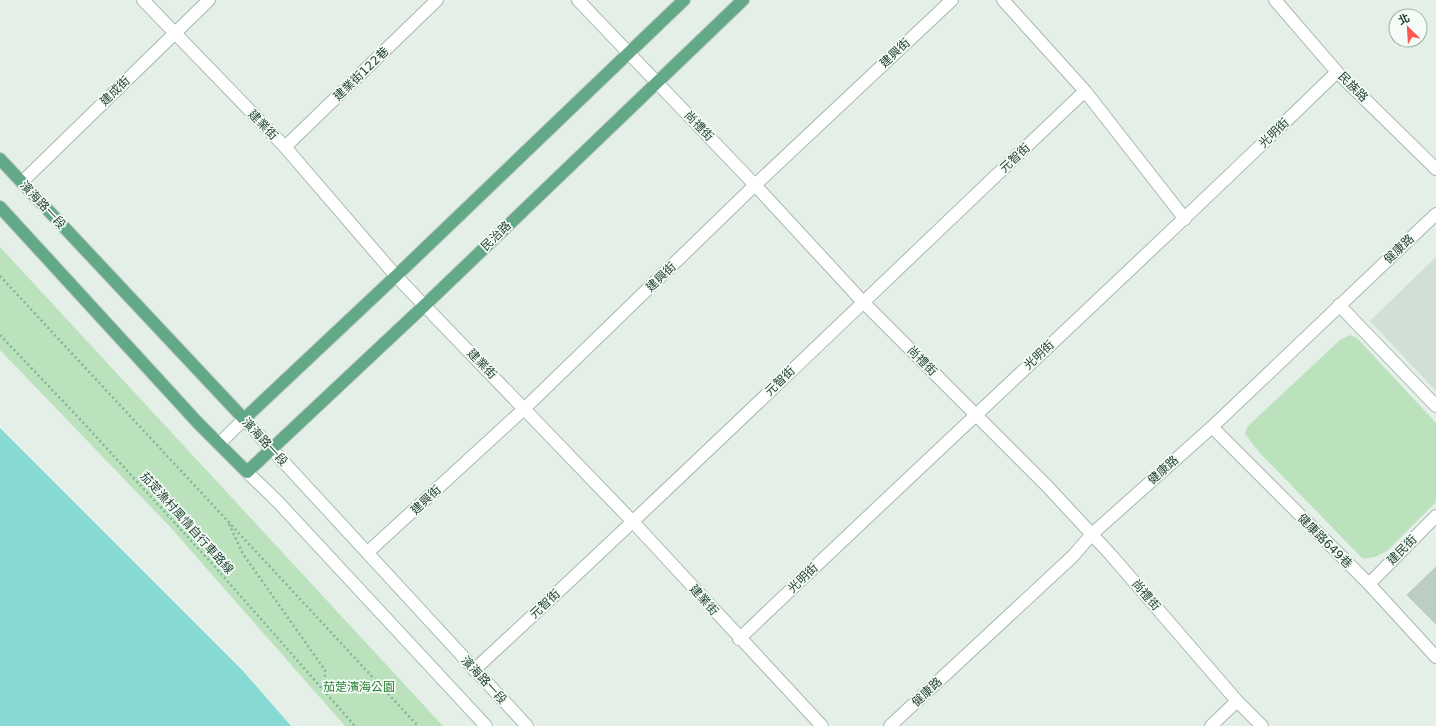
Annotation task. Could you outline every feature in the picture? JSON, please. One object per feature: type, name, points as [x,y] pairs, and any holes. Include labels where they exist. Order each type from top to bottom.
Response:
[{"type":"main road","points":[[244,418],[396,276],[684,0]]},
{"type":"main road","name":"民治路","points":[[247,472],[425,305],[744,0]]},
{"type":"main road","name":"濱海路一段","points":[[0,159],[244,418]]},
{"type":"main road","points":[[0,207],[219,444],[247,472]]},
{"type":"street","name":"建業街","points":[[143,0],[285,148],[396,276],[525,408],[634,523],[822,726]]},
{"type":"street","name":"建成街","points":[[22,182],[209,0]]},
{"type":"street","name":"建業街122巷","points":[[285,148],[437,0]]},
{"type":"street","name":"尚禮街","points":[[578,0],[627,53],[756,185],[863,302],[1047,486],[1092,534],[1237,701],[1262,726]]},
{"type":"street","name":"建興街","points":[[368,552],[525,408],[756,185],[952,0]]},
{"type":"street","points":[[1003,0],[1085,91],[1186,219]]},
{"type":"street","name":"民族路","points":[[1275,0],[1337,72],[1436,169]]},
{"type":"street","name":"光明街","points":[[740,639],[975,415],[1186,219],[1337,72]]},
{"type":"street","name":"元智街","points":[[474,670],[634,523],[1085,91]]},
{"type":"street","name":"健康路","points":[[890,726],[1073,556],[1092,534],[1212,427],[1436,214]]},
{"type":"street","points":[[1339,305],[1436,406]]},
{"type":"street","points":[[219,444],[244,418]]},
{"type":"street","name":"濱海路一段","points":[[244,418],[527,726]]},
{"type":"street","name":"健康路649巷","points":[[1212,427],[1369,584],[1436,657]]},
{"type":"street","points":[[247,472],[278,502],[486,726]]},
{"type":"street","name":"建民街","points":[[1369,584],[1436,516]]},
{"type":"street","points":[[1211,726],[1237,701]]},
{"type":"path","points":[[0,276],[418,726]]},
{"type":"path","name":"茄萣漁村風情自行車路線","points":[[0,335],[78,417],[355,726]]},
{"type":"path","points":[[228,522],[243,554],[325,670],[325,691]]},
{"type":"shaded area","points":[[1436,257],[1436,391],[1370,321]]},
{"type":"green space","name":"茄萣濱海公園","points":[[0,247],[443,726],[345,726],[172,529],[0,350]]},
{"type":"green space","points":[[1350,335],[1357,338],[1436,423],[1436,502],[1387,551],[1375,557],[1363,559],[1259,452],[1245,434],[1247,427],[1340,340]]},
{"type":"water","points":[[0,428],[243,671],[291,726],[0,726]]},
{"type":"building","points":[[1436,567],[1436,624],[1407,595]]}]
